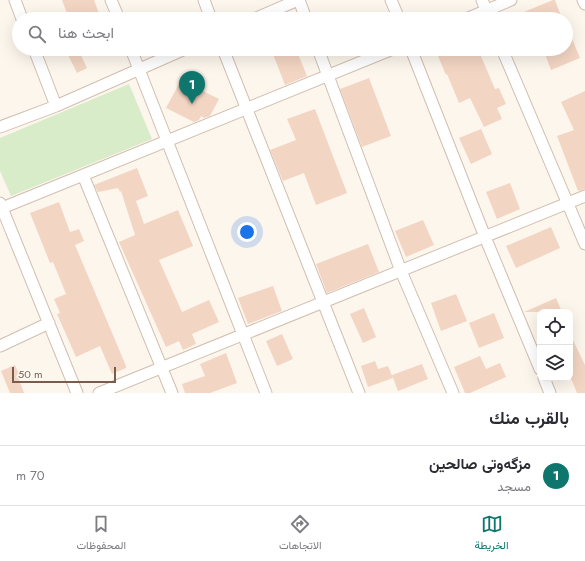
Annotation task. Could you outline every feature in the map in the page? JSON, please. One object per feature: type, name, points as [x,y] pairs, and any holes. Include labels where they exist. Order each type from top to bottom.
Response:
[{"type":"street","points":[[15,0],[19,12]]},
{"type":"street","points":[[111,0],[116,12]]},
{"type":"street","points":[[204,0],[208,12]]},
{"type":"street","points":[[270,12],[298,0],[303,12]]},
{"type":"street","points":[[391,0],[396,12]]},
{"type":"street","points":[[482,0],[487,12]]},
{"type":"street","points":[[493,12],[511,0]]},
{"type":"street","points":[[583,0],[585,4]]},
{"type":"street","points":[[37,56],[56,106]]},
{"type":"street","points":[[134,56],[266,393]]},
{"type":"street","points":[[0,127],[56,106],[170,56]]},
{"type":"street","points":[[226,56],[359,393]]},
{"type":"street","points":[[321,56],[401,271],[453,393]]},
{"type":"street","points":[[77,393],[1,206],[83,175],[376,56]]},
{"type":"street","points":[[414,56],[485,237],[537,362]]},
{"type":"street","points":[[505,56],[585,244]]},
{"type":"street","points":[[83,175],[172,393]]},
{"type":"street","points":[[99,393],[585,196]]},
{"type":"street","points":[[0,346],[49,323]]},
{"type":"street","points":[[545,381],[550,393]]},
{"type":"green space","points":[[129,84],[152,139],[11,196],[0,171],[0,138]]},
{"type":"building","points":[[62,0],[94,0],[98,12],[66,12]]},
{"type":"building","points":[[555,0],[559,12],[524,12]]},
{"type":"building","points":[[573,41],[580,58],[551,70],[546,56],[573,56]]},
{"type":"building","points":[[68,56],[81,56],[87,68],[77,73]]},
{"type":"building","points":[[274,56],[299,56],[307,76],[285,85]]},
{"type":"building","points":[[438,56],[481,56],[495,89],[499,88],[506,104],[497,108],[502,119],[484,127],[470,98],[459,103],[447,74],[446,75]]},
{"type":"building","points":[[369,78],[391,136],[362,147],[340,89]]},
{"type":"building","points":[[181,80],[219,99],[210,116],[204,118],[201,116],[199,120],[194,122],[166,108]]},
{"type":"building","points":[[585,91],[585,189],[578,191],[557,136],[574,130],[561,102]]},
{"type":"building","points":[[315,109],[347,193],[316,205],[304,173],[283,181],[270,150],[296,140],[287,119]]},
{"type":"building","points":[[481,129],[492,154],[471,164],[459,138]]},
{"type":"building","points":[[137,168],[148,196],[136,201],[144,224],[178,210],[193,246],[159,260],[182,312],[209,300],[219,322],[192,334],[196,344],[183,350],[179,341],[166,347],[119,242],[135,235],[121,191],[120,192],[118,188],[98,192],[94,185]]},
{"type":"building","points":[[510,183],[520,209],[497,219],[486,192]]},
{"type":"building","points":[[59,202],[70,232],[79,229],[84,241],[75,245],[126,366],[126,368],[112,374],[100,346],[76,357],[57,314],[60,313],[54,299],[66,294],[53,262],[50,263],[30,213]]},
{"type":"building","points":[[423,220],[434,245],[406,257],[395,231]]},
{"type":"building","points":[[551,227],[560,248],[516,268],[506,246]]},
{"type":"building","points":[[368,244],[379,272],[327,293],[316,264]]},
{"type":"building","points":[[273,286],[282,311],[248,324],[238,298]]},
{"type":"building","points":[[456,294],[467,321],[441,331],[431,303]]},
{"type":"building","points":[[556,298],[561,309],[537,309],[537,312],[524,312]]},
{"type":"building","points":[[364,308],[376,337],[363,343],[350,314]]},
{"type":"building","points":[[494,313],[504,338],[479,348],[469,323]]},
{"type":"building","points":[[282,334],[293,359],[277,366],[266,341]]},
{"type":"building","points":[[573,340],[585,365],[585,393],[577,393],[572,381]]},
{"type":"building","points":[[226,353],[237,383],[210,393],[185,393],[182,384],[205,376],[200,364]]},
{"type":"building","points":[[480,356],[486,369],[500,363],[506,377],[470,393],[465,393],[454,367]]},
{"type":"building","points":[[375,361],[378,369],[388,366],[393,378],[368,387],[361,366]]},
{"type":"building","points":[[422,364],[428,379],[398,391],[392,375]]},
{"type":"building","points":[[15,365],[24,393],[10,393],[1,371]]},
{"type":"place","name":"مزگەوتی صالحین","points":[[192,104]]}]
